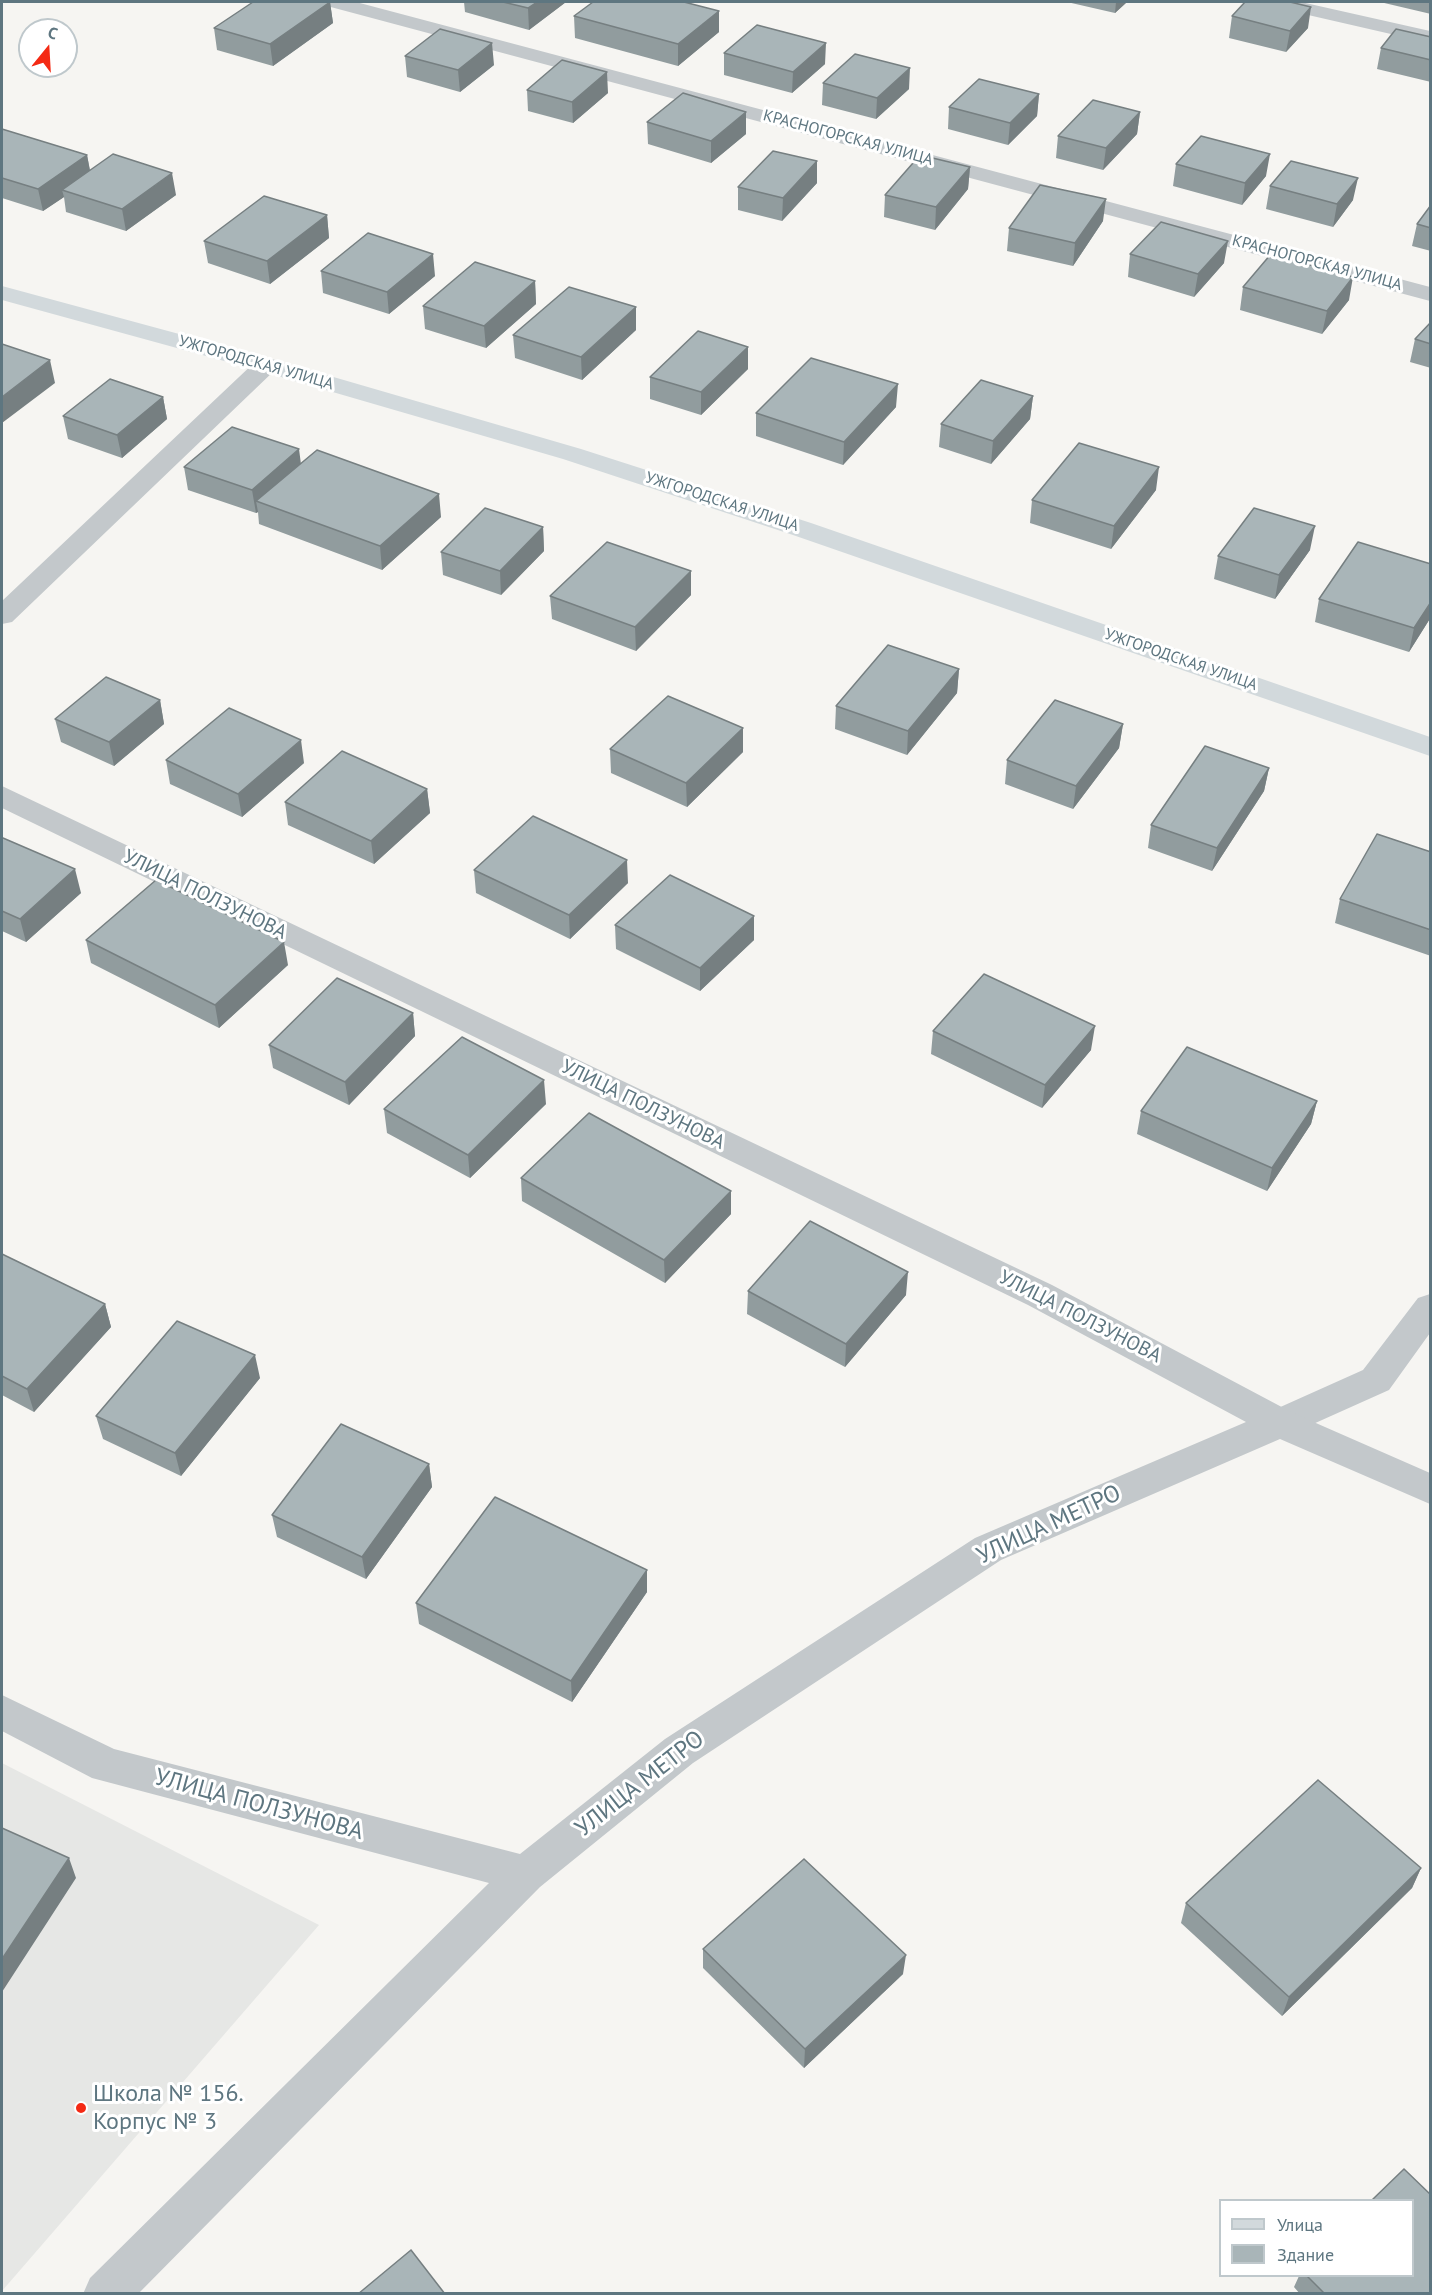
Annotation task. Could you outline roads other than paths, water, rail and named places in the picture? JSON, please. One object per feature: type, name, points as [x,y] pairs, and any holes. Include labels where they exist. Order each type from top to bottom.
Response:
[{"type":"main road","name":"УЖГОРОДСКАЯ УЛИЦА","points":[[2,293],[266,365],[573,454],[802,528],[1431,747]]},
{"type":"street","name":"КРАСНОГОРСКАЯ УЛИЦА","points":[[334,2],[1431,294]]},
{"type":"street","points":[[1276,2],[1431,37]]},
{"type":"street","points":[[2,616],[266,365]]},
{"type":"street","name":"УЛИЦА ПОЛЗУНОВА","points":[[2,796],[1040,1295],[1280,1423],[1431,1489]]},
{"type":"street","name":"УЛИЦА МЕТРО","points":[[106,2294],[526,1874],[679,1751],[988,1549],[1376,1380],[1431,1308]]},
{"type":"street","name":"УЛИЦА ПОЛЗУНОВА","points":[[2,1712],[106,1765],[526,1874]]},
{"type":"place","name":"Школа № 156. Корпус № 3","points":[[81,2108]]}]
